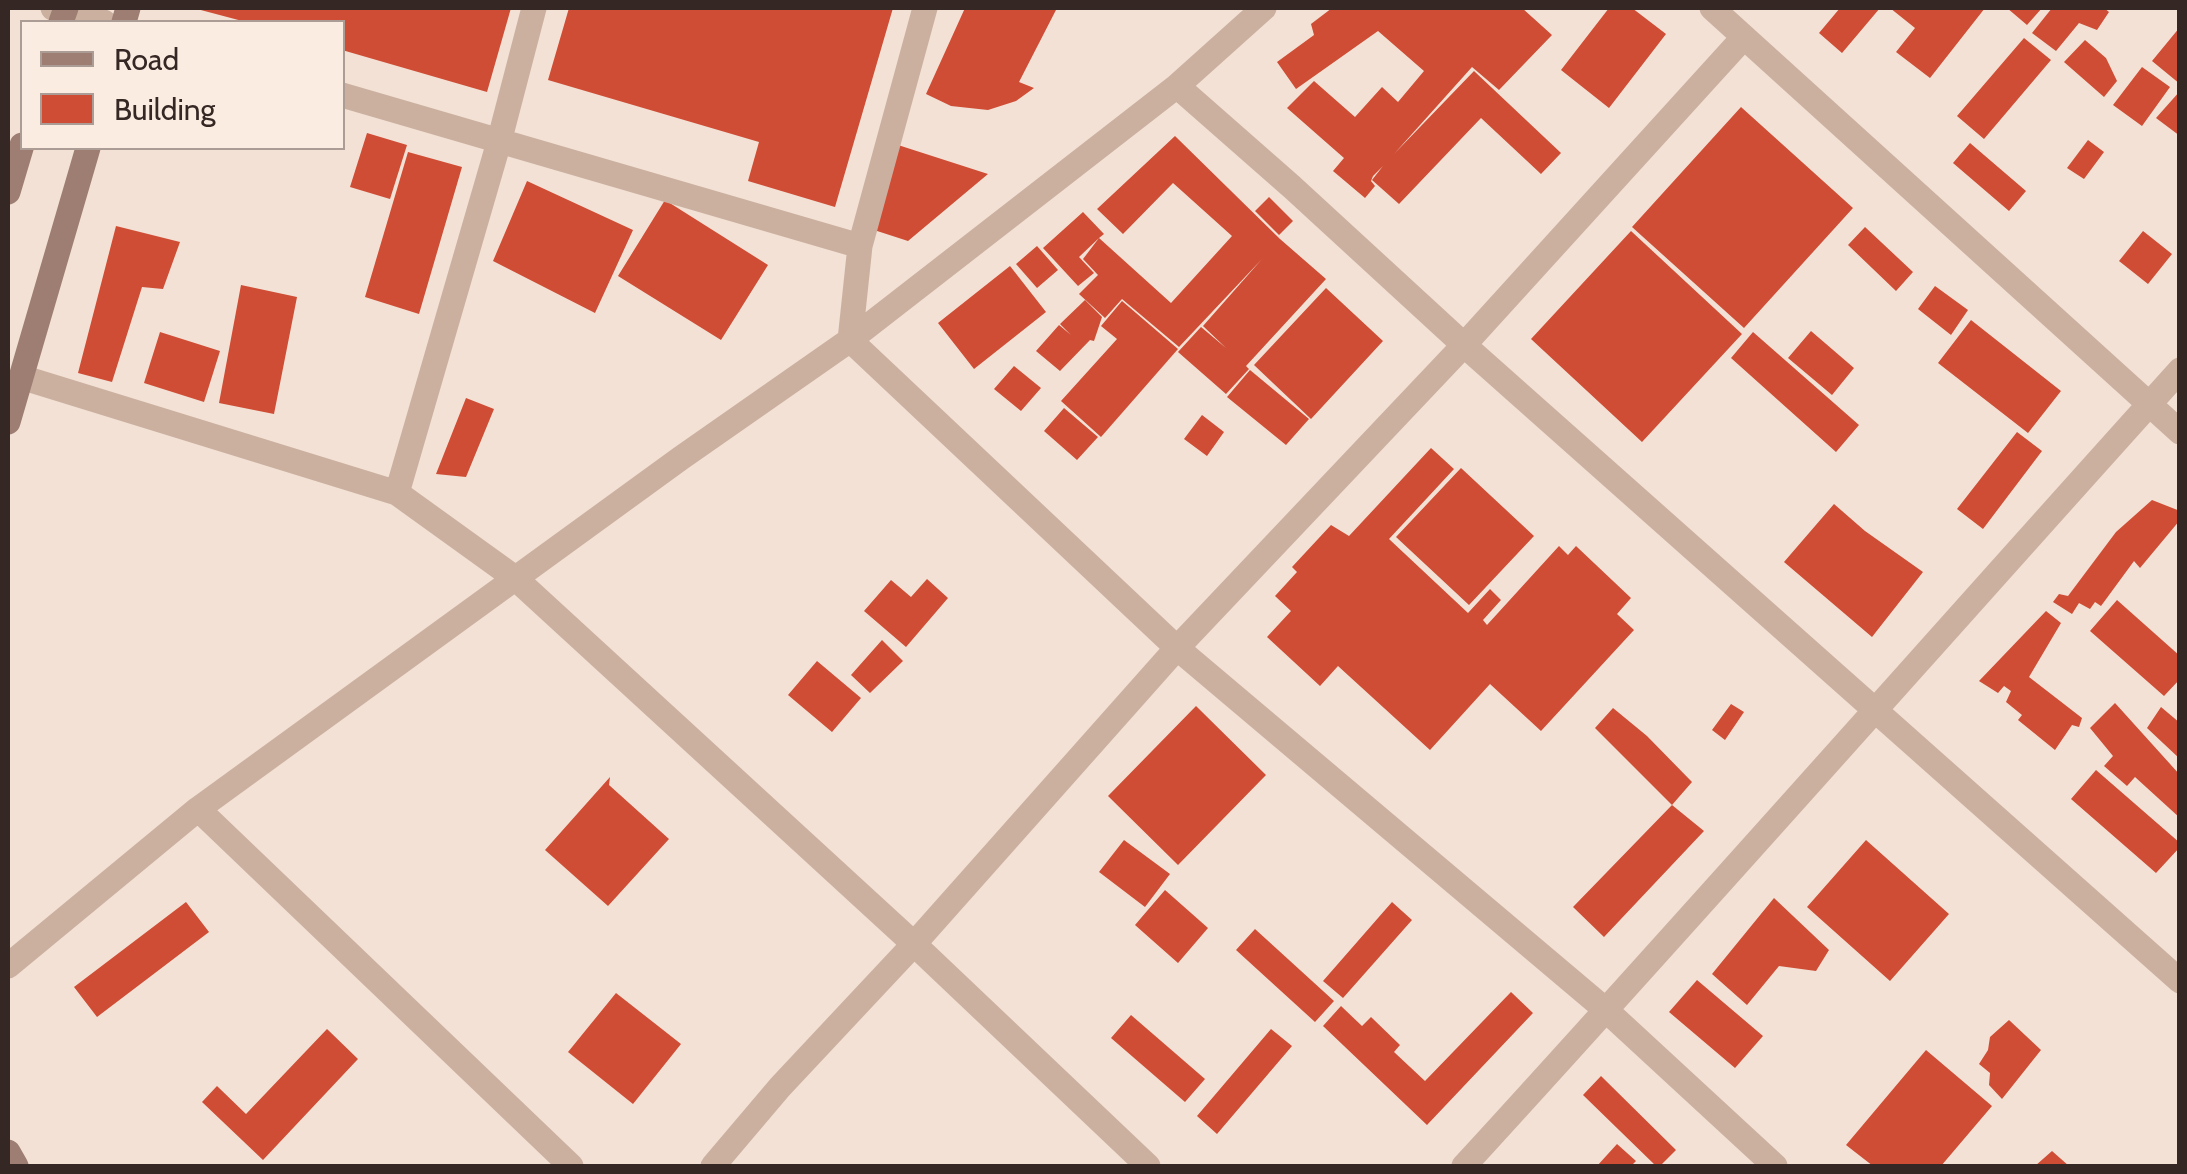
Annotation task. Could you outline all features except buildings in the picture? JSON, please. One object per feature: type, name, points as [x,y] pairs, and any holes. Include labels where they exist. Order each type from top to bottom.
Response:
[{"type":"street","points":[[396,493],[534,8]]},
{"type":"street","points":[[850,340],[860,246],[925,8]]},
{"type":"street","points":[[8,966],[198,809],[850,340],[1177,86],[1264,8]]},
{"type":"street","points":[[1712,8],[2180,432]]},
{"type":"street","points":[[61,12],[95,20]]},
{"type":"street","points":[[713,1166],[1177,648],[1464,345],[1744,37]]},
{"type":"street","points":[[1177,86],[2180,981]]},
{"type":"street","points":[[345,95],[860,246]]},
{"type":"street","points":[[8,192],[21,150]]},
{"type":"street","points":[[8,422],[87,150]]},
{"type":"street","points":[[850,340],[1177,648],[1606,1011],[1775,1166]]},
{"type":"street","points":[[1464,1166],[2180,370]]},
{"type":"street","points":[[21,377],[396,493],[515,578],[914,944],[1148,1166]]},
{"type":"street","points":[[198,809],[571,1166]]},
{"type":"street","points":[[8,1152],[16,1166]]}]
